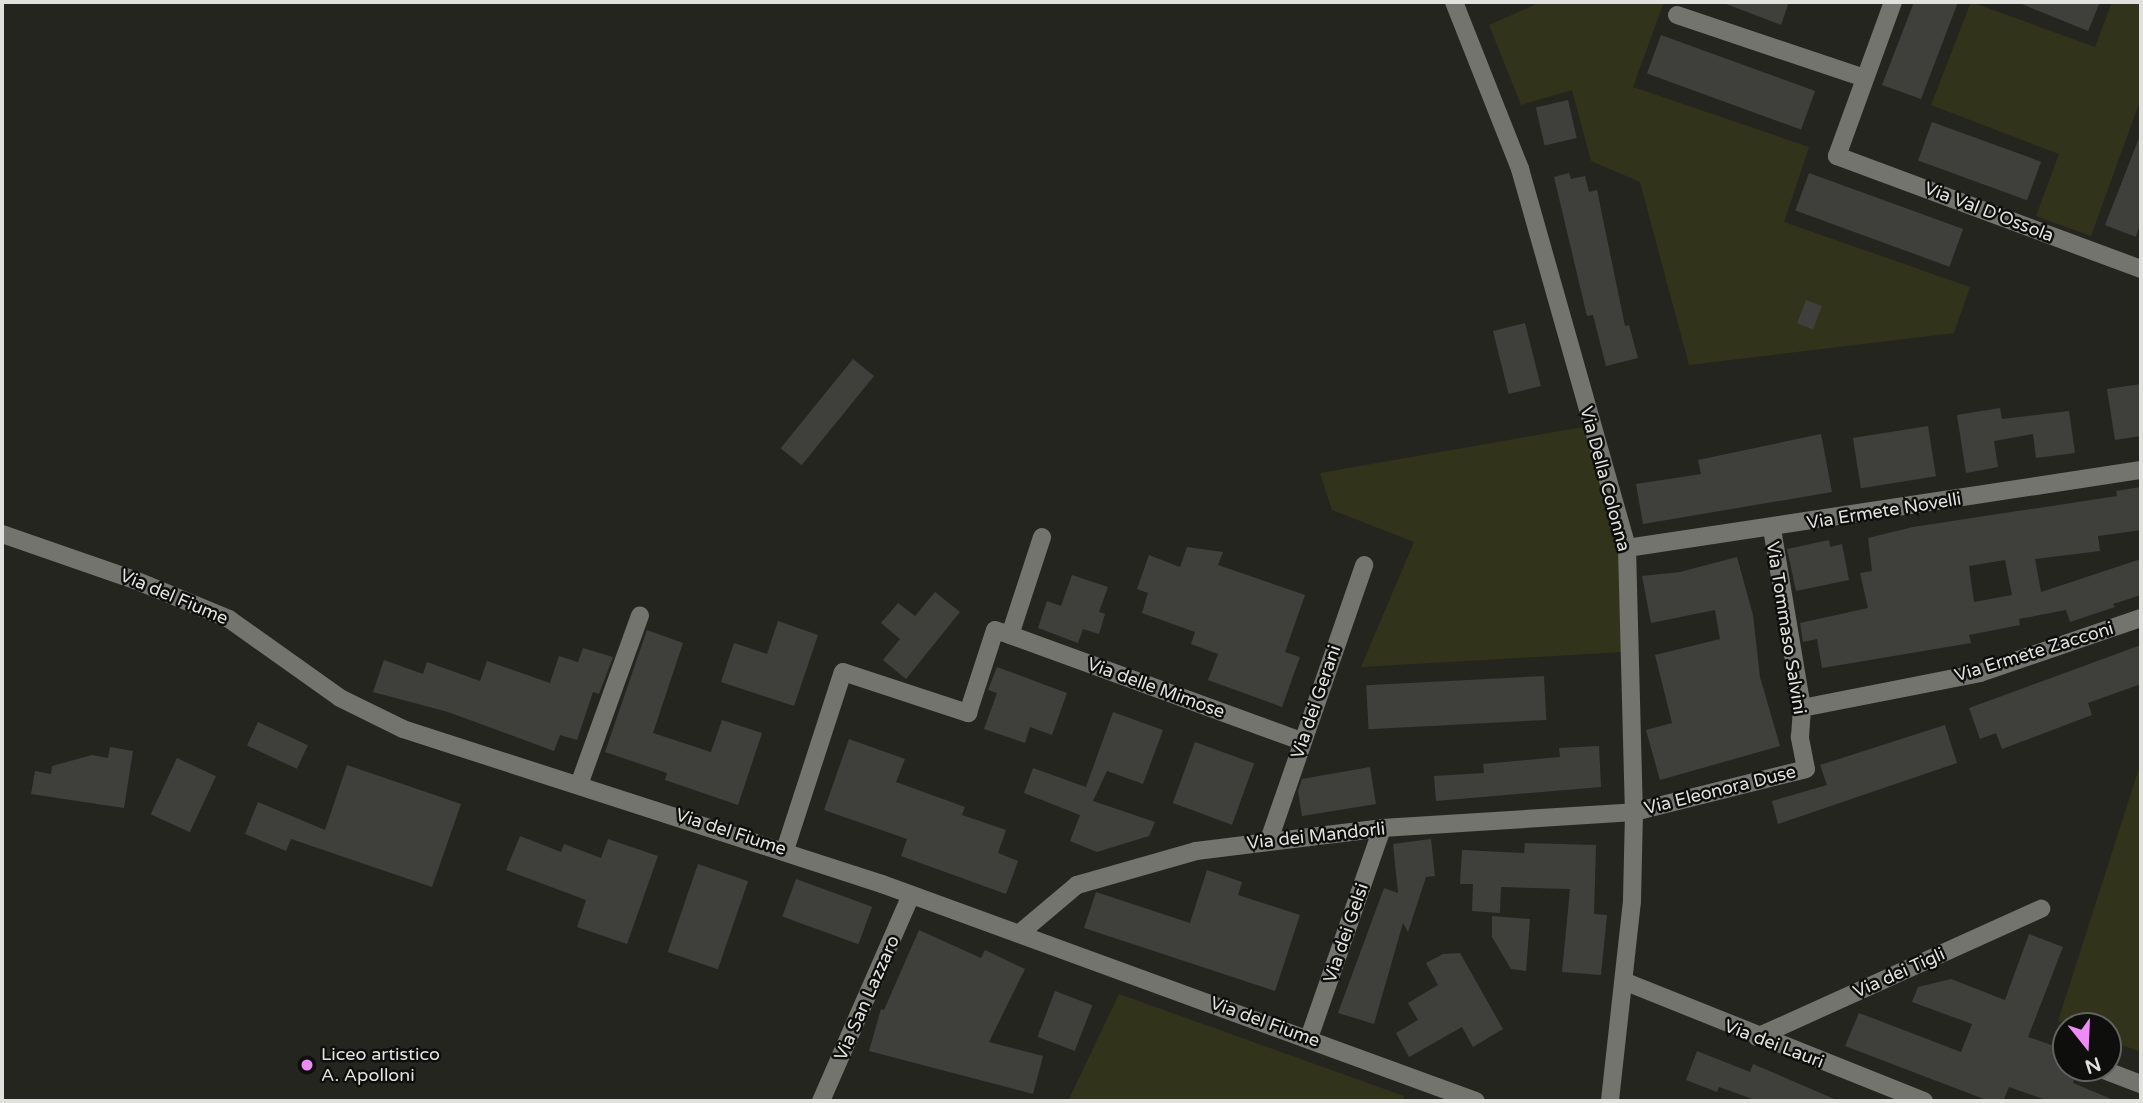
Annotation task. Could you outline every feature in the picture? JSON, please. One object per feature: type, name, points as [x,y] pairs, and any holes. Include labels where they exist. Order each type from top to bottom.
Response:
[{"type":"street","name":"Via Della Colonna","points":[[1454,2],[1520,169],[1627,548],[1634,811],[1626,982],[1609,1101]]},
{"type":"street","points":[[1677,15],[1864,79],[1893,2]]},
{"type":"street","name":"Via Val D'Ossola","points":[[1864,79],[1837,156],[2141,269]]},
{"type":"street","name":"Via Ermete Novelli","points":[[1627,548],[1772,529],[2141,470]]},
{"type":"street","name":"Via Tommaso Salvini","points":[[1772,529],[1802,708],[1806,769]]},
{"type":"street","name":"Via del Fiume","points":[[2,534],[135,580],[229,619],[340,698],[403,729],[580,782],[785,850],[1020,933],[1476,1101]]},
{"type":"street","points":[[785,850],[843,672],[968,713],[995,630],[1010,635],[1042,537]]},
{"type":"street","name":"Via dei Gerani","points":[[1269,840],[1364,565]]},
{"type":"street","points":[[580,782],[640,615]]},
{"type":"street","name":"Via Ermete Zacconi","points":[[1802,708],[1980,673],[2141,618]]},
{"type":"street","name":"Via delle Mimose","points":[[1010,635],[1302,741]]},
{"type":"street","name":"Via Eleonora Duse","points":[[1634,811],[1806,769]]},
{"type":"street","name":"Via dei Mandorli","points":[[1020,933],[1077,885],[1160,859],[1269,840],[1382,828],[1634,811]]},
{"type":"street","name":"Via dei Gelsi","points":[[1309,1038],[1382,828]]},
{"type":"street","name":"Via San Lazzaro","points":[[821,1101],[911,895]]},
{"type":"street","name":"Via dei Tigli","points":[[1756,1037],[2041,909]]},
{"type":"street","name":"Via dei Lauri","points":[[1626,982],[1756,1037],[1924,1101]]},
{"type":"street","points":[[2122,1077],[2141,1084]]},
{"type":"green space","points":[[1541,2],[1664,2],[1633,87],[1809,147],[1784,222],[1970,287],[1954,333],[1689,365],[1640,182],[1591,161],[1572,90],[1521,105],[1489,25]]},
{"type":"green space","points":[[1971,2],[2095,47],[2112,2],[2141,2],[2141,98],[2091,236],[2036,216],[2059,154],[1931,105]]},
{"type":"green space","points":[[1583,427],[1621,550],[1623,652],[1361,667],[1414,542],[1332,510],[1320,473]]},
{"type":"green space","points":[[2141,762],[2141,1052],[2122,1045],[2122,1012],[2061,1012]]},
{"type":"green space","points":[[1119,994],[1404,1096],[1403,1101],[1068,1101]]},
{"type":"building","points":[[1721,2],[1789,2],[1781,25]]},
{"type":"building","points":[[1914,2],[1958,2],[1921,99],[1882,85]]},
{"type":"building","points":[[2017,2],[2100,2],[2088,31]]},
{"type":"building","points":[[1661,35],[1815,91],[1801,130],[1647,74]]},
{"type":"building","points":[[1568,100],[1577,138],[1545,145],[1536,107]]},
{"type":"building","points":[[1932,122],[2041,162],[2027,200],[1918,161]]},
{"type":"building","points":[[2141,133],[2141,221],[2136,237],[2105,225]]},
{"type":"building","points":[[1569,173],[1571,179],[1585,176],[1589,192],[1597,190],[1625,326],[1629,325],[1638,358],[1606,366],[1593,315],[1587,316],[1554,177]]},
{"type":"building","points":[[1809,173],[1963,229],[1949,267],[1795,211]]},
{"type":"building","points":[[1806,300],[1822,306],[1813,329],[1797,323]]},
{"type":"building","points":[[1525,323],[1541,386],[1509,394],[1493,331]]},
{"type":"building","points":[[853,359],[874,376],[802,465],[781,448]]},
{"type":"building","points":[[2141,384],[2141,436],[2115,440],[2107,389]]},
{"type":"building","points":[[2000,408],[2002,419],[2069,411],[2075,453],[2036,458],[2033,434],[1994,441],[1998,467],[1966,473],[1957,415]]},
{"type":"building","points":[[1928,426],[1936,476],[1861,488],[1853,438]]},
{"type":"building","points":[[1821,434],[1832,492],[1643,524],[1636,484],[1701,474],[1698,460]]},
{"type":"building","points":[[2141,487],[2141,530],[2098,536],[2100,551],[2035,559],[2041,592],[2141,559],[2141,595],[2070,622],[2066,610],[2019,619],[2020,625],[1969,635],[1971,643],[1822,668],[1817,639],[1803,642],[1800,623],[1868,608],[1860,573],[1872,571],[1868,538],[1913,527],[2117,496],[2116,491]],"holes":[[[2005,560],[2012,595],[1974,602],[1969,566]]]},
{"type":"building","points":[[1829,540],[1830,547],[1842,544],[1849,580],[1796,591],[1787,549]]},
{"type":"building","points":[[1187,547],[1223,552],[1218,565],[1305,595],[1285,652],[1300,657],[1282,707],[1208,680],[1218,654],[1191,644],[1195,632],[1142,613],[1148,593],[1137,589],[1149,555],[1180,567]]},
{"type":"building","points":[[1737,557],[1753,615],[1760,677],[1780,746],[1660,780],[1646,730],[1672,723],[1655,655],[1720,639],[1715,610],[1651,623],[1642,576],[1680,572]]},
{"type":"building","points":[[1072,575],[1108,587],[1099,612],[1105,614],[1099,634],[1083,629],[1078,643],[1038,628],[1047,601],[1061,606]]},
{"type":"building","points":[[935,592],[960,612],[906,679],[883,660],[900,639],[881,623],[898,603],[915,616]]},
{"type":"building","points":[[778,621],[818,635],[794,706],[721,682],[734,643],[767,654]]},
{"type":"building","points":[[647,630],[683,643],[653,733],[711,752],[722,720],[762,733],[738,805],[665,780],[667,773],[605,752]]},
{"type":"building","points":[[2141,645],[2141,684],[2088,703],[2092,715],[2002,749],[1996,733],[1980,739],[1969,708]]},
{"type":"building","points":[[583,648],[613,657],[599,694],[593,692],[577,740],[560,735],[554,751],[448,712],[373,692],[384,660],[423,674],[427,662],[480,681],[487,661],[550,683],[559,656],[578,662]]},
{"type":"building","points":[[997,667],[1067,693],[1052,735],[1030,727],[1025,743],[984,729],[997,693],[988,690]]},
{"type":"building","points":[[1544,676],[1546,720],[1369,729],[1366,685]]},
{"type":"building","points":[[1113,712],[1163,730],[1143,784],[1107,771],[1093,801],[1155,822],[1149,836],[1097,852],[1070,841],[1080,815],[1024,793],[1033,768],[1086,787]]},
{"type":"building","points":[[258,722],[308,745],[297,769],[247,746]]},
{"type":"building","points":[[1945,725],[1957,763],[1778,824],[1772,801],[1827,785],[1820,765]]},
{"type":"building","points":[[849,739],[905,759],[896,782],[965,807],[962,815],[1006,830],[998,853],[1018,861],[1006,894],[901,856],[907,839],[824,810]]},
{"type":"building","points":[[1195,742],[1254,764],[1232,825],[1173,803]]},
{"type":"building","points":[[1599,746],[1601,787],[1436,801],[1434,776],[1484,773],[1483,764],[1560,757],[1559,748]]},
{"type":"building","points":[[110,747],[133,751],[124,808],[31,794],[35,771],[51,774],[52,766],[92,755],[108,758]]},
{"type":"building","points":[[177,758],[216,776],[190,832],[151,814]]},
{"type":"building","points":[[347,765],[461,804],[432,887],[291,839],[286,851],[245,834],[258,802],[325,830]]},
{"type":"building","points":[[1370,767],[1376,804],[1302,816],[1298,791],[1302,779]]},
{"type":"building","points":[[520,836],[561,852],[564,844],[601,858],[608,839],[658,856],[627,944],[577,927],[586,900],[506,870]]},
{"type":"building","points":[[1431,839],[1435,876],[1426,877],[1408,932],[1403,923],[1374,1024],[1338,1013],[1384,888],[1398,893],[1393,844]]},
{"type":"building","points":[[1525,843],[1596,845],[1594,914],[1607,915],[1601,975],[1562,972],[1570,889],[1501,887],[1500,913],[1472,911],[1473,884],[1460,884],[1462,850],[1524,853]]},
{"type":"building","points":[[698,864],[748,881],[718,969],[668,952]]},
{"type":"building","points":[[1207,870],[1242,882],[1238,895],[1300,915],[1275,991],[1084,928],[1096,892],[1190,923]]},
{"type":"building","points":[[796,879],[872,907],[858,944],[782,917]]},
{"type":"building","points":[[1492,916],[1530,919],[1526,971],[1511,969],[1492,937]]},
{"type":"building","points":[[919,930],[981,958],[985,950],[1025,969],[989,1042],[1043,1056],[1033,1094],[869,1051],[881,1009],[884,1010]]},
{"type":"building","points":[[2029,934],[2063,947],[2028,1037],[2052,1045],[2052,1082],[2073,1082],[2116,1101],[2049,1101],[2009,1087],[2003,1101],[1989,1101],[1845,1046],[1859,1013],[1961,1052],[1972,1024],[1912,1002],[1918,987],[1951,979],[2005,1000]]},
{"type":"building","points":[[1460,953],[1503,1029],[1473,1047],[1462,1027],[1409,1057],[1396,1033],[1418,1020],[1408,1003],[1438,985],[1426,963],[1443,954]]},
{"type":"building","points":[[1055,991],[1092,1005],[1075,1051],[1037,1037]]},
{"type":"building","points":[[1697,1051],[1750,1072],[1753,1064],[1839,1101],[1758,1101],[1719,1087],[1717,1092],[1686,1080]]},
{"type":"place","name":"Liceo artistico A. Apolloni","points":[[307,1065]]}]
